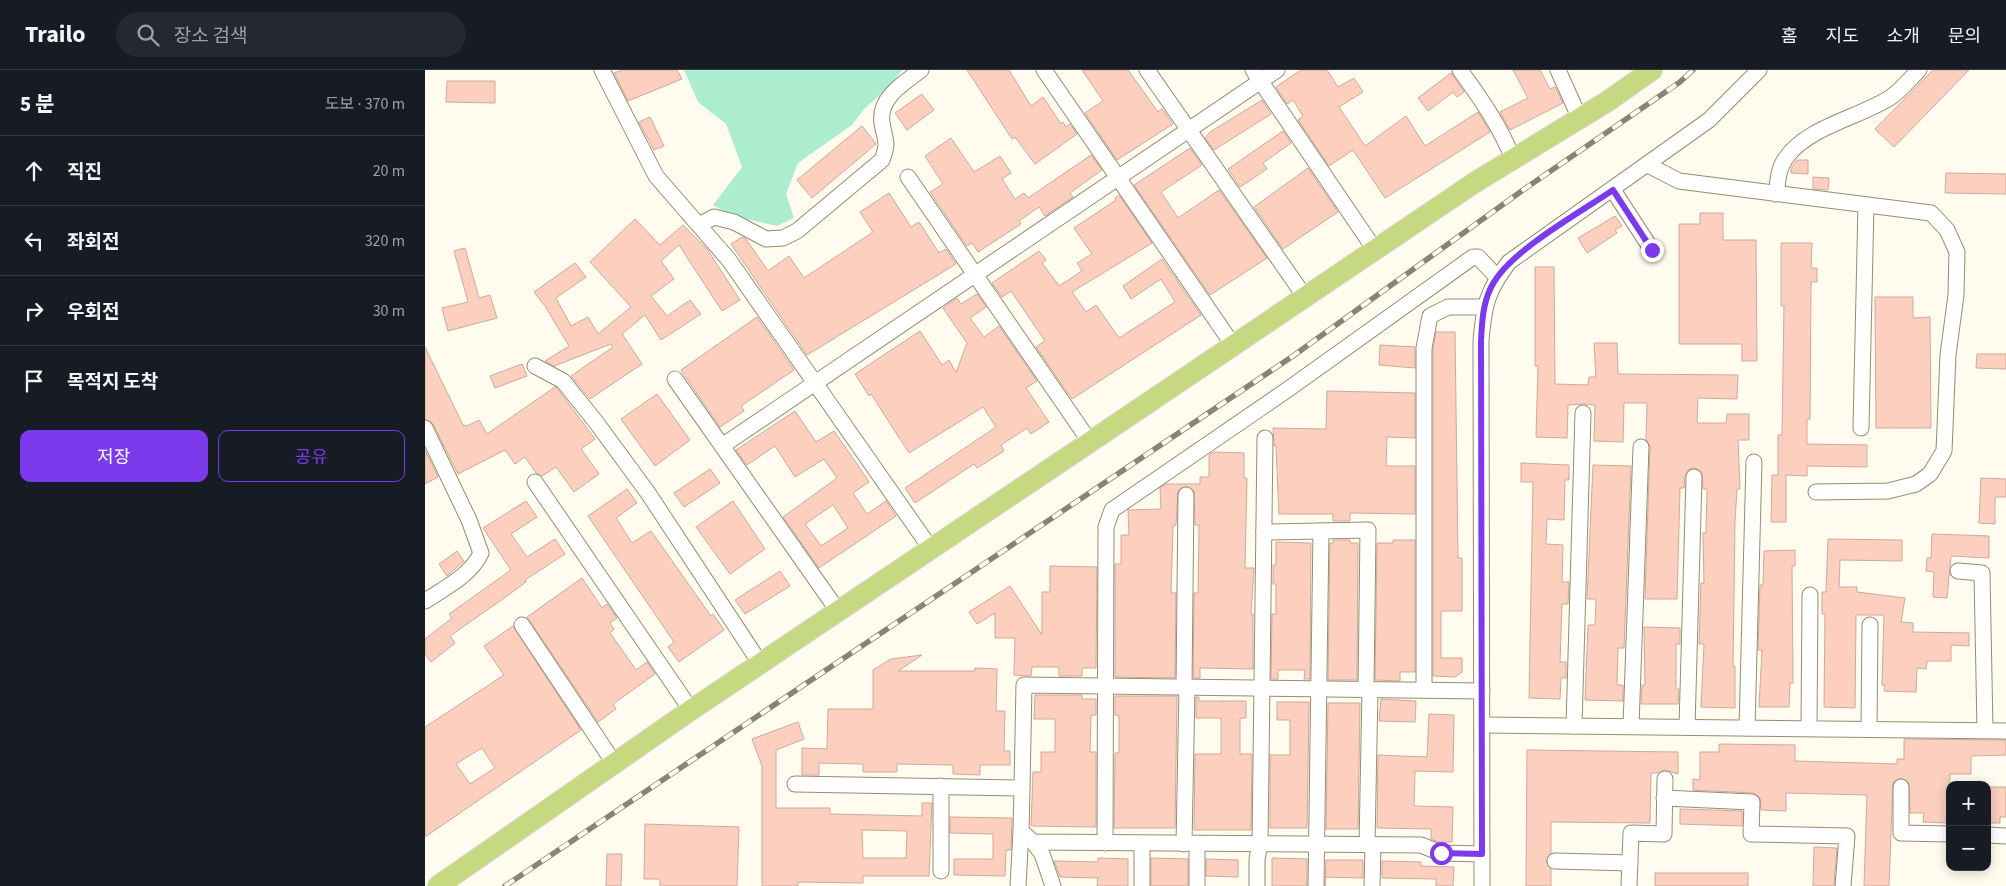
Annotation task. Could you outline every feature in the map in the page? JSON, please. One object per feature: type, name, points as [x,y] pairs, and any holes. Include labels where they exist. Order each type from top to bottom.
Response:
[{"type":"main road","points":[[438,886],[760,663],[1375,250],[1513,159],[1580,119],[1651,70]]},
{"type":"street","points":[[603,70],[656,176],[729,260],[931,549]]},
{"type":"street","points":[[699,225],[714,217],[734,222],[766,239],[783,238],[797,231],[882,160],[888,146],[882,122],[883,107],[897,88],[921,70]]},
{"type":"street","points":[[1044,70],[1233,345]]},
{"type":"street","points":[[1147,70],[1305,297]]},
{"type":"street","points":[[722,446],[1190,130],[1256,76],[1277,70]]},
{"type":"street","points":[[1460,70],[1485,104],[1503,135],[1513,159]]},
{"type":"street","points":[[1558,70],[1580,119]]},
{"type":"street","points":[[1482,886],[1481,341],[1484,307],[1497,277],[1509,262],[1613,190],[1709,120],[1759,70]]},
{"type":"street","points":[[1775,194],[1779,171],[1785,158],[1796,146],[1836,123],[1891,97],[1919,70]]},
{"type":"street","points":[[1256,76],[1375,250]]},
{"type":"street","points":[[1649,164],[1679,181],[1931,213],[1947,230],[1957,252],[1956,295],[1948,355],[1944,451],[1930,474],[1916,484],[1888,491],[1816,492]]},
{"type":"street","points":[[908,176],[1090,442]]},
{"type":"street","points":[[1613,190],[1652,250]]},
{"type":"street","points":[[1861,428],[1865,205]]},
{"type":"street","points":[[1105,843],[1107,698],[1105,686],[1106,527],[1112,510],[1287,390],[1473,257],[1483,260],[1497,277]]},
{"type":"street","points":[[1424,690],[1424,348],[1430,316],[1448,307],[1484,307]]},
{"type":"street","points":[[535,366],[563,381],[596,422],[648,494],[760,663]]},
{"type":"street","points":[[675,379],[838,611]]},
{"type":"street","points":[[1574,726],[1583,413]]},
{"type":"street","points":[[425,428],[469,520],[481,553],[477,562],[461,577],[425,601]]},
{"type":"street","points":[[1257,886],[1257,859],[1260,844],[1265,438]]},
{"type":"street","points":[[1631,726],[1641,446]]},
{"type":"street","points":[[1747,728],[1754,462]]},
{"type":"street","points":[[1687,727],[1694,477]]},
{"type":"street","points":[[535,482],[691,710]]},
{"type":"street","points":[[1186,495],[1185,687],[1190,844],[1197,886]]},
{"type":"street","points":[[1264,532],[1368,530],[1370,845],[1373,886]]},
{"type":"street","points":[[1316,886],[1317,695],[1319,688],[1321,532]]},
{"type":"street","points":[[1958,571],[1982,573],[1985,730]]},
{"type":"street","points":[[1809,728],[1810,594]]},
{"type":"street","points":[[522,625],[614,763]]},
{"type":"street","points":[[1869,729],[1870,625]]},
{"type":"street","points":[[1018,886],[1024,685],[1483,691]]},
{"type":"street","points":[[1483,725],[2006,730]]},
{"type":"street","points":[[1629,886],[1631,833],[1664,834],[1665,779]]},
{"type":"street","points":[[795,784],[1022,788]]},
{"type":"street","points":[[941,786],[941,871]]},
{"type":"street","points":[[1901,787],[1901,833],[1946,834]]},
{"type":"street","points":[[1664,798],[1752,802],[1751,834],[1847,836],[1843,886]]},
{"type":"street","points":[[1021,831],[1042,854],[1053,886]]},
{"type":"street","points":[[1991,835],[2006,836]]},
{"type":"street","points":[[1033,842],[1421,845],[1441,853],[1482,854]]},
{"type":"street","points":[[1141,886],[1142,844]]},
{"type":"street","points":[[1555,861],[1630,863]]},
{"type":"green space","points":[[684,70],[902,70],[891,85],[864,109],[852,125],[798,163],[786,194],[794,218],[777,226],[733,216],[713,205],[742,167],[726,124],[698,102]]},
{"type":"building","points":[[622,70],[677,70],[682,79],[628,101],[614,73]]},
{"type":"building","points":[[967,70],[1009,70],[1031,106],[1043,97],[1061,124],[1063,122],[1066,127],[1070,124],[1077,134],[1035,164],[1015,137],[1012,139]]},
{"type":"building","points":[[1082,70],[1128,70],[1158,112],[1162,109],[1173,124],[1117,160],[1085,113],[1103,101]]},
{"type":"building","points":[[1301,70],[1327,70],[1338,87],[1354,78],[1363,92],[1339,107],[1365,146],[1406,116],[1425,146],[1478,112],[1490,132],[1385,198],[1353,150],[1329,166],[1298,120],[1303,116],[1293,100],[1287,104],[1276,87]]},
{"type":"building","points":[[1513,70],[1540,70],[1550,89],[1555,87],[1563,103],[1510,130],[1500,112],[1528,98]]},
{"type":"building","points":[[1933,70],[1969,70],[1894,147],[1875,129]]},
{"type":"building","points":[[1451,73],[1464,92],[1457,97],[1453,92],[1428,111],[1418,98]]},
{"type":"building","points":[[447,81],[495,81],[495,103],[446,102]]},
{"type":"building","points":[[922,94],[934,110],[907,130],[895,113]]},
{"type":"building","points":[[1262,100],[1271,114],[1214,150],[1205,138],[1210,132]]},
{"type":"building","points":[[650,117],[664,146],[654,150],[639,122]]},
{"type":"building","points":[[862,126],[876,144],[812,198],[797,180]]},
{"type":"building","points":[[1283,131],[1291,143],[1263,163],[1267,169],[1240,187],[1228,169]]},
{"type":"building","points":[[951,138],[974,172],[1000,156],[1011,173],[1002,179],[1015,199],[1024,193],[1028,198],[1091,155],[1102,170],[1070,193],[1073,197],[1045,216],[1039,207],[1019,221],[1021,224],[978,252],[972,243],[967,246],[930,192],[943,184],[925,156]]},
{"type":"building","points":[[1190,148],[1202,165],[1161,192],[1178,218],[1219,190],[1267,258],[1210,295],[1134,185]]},
{"type":"building","points":[[1797,160],[1808,160],[1808,174],[1791,173],[1791,168]]},
{"type":"building","points":[[1308,168],[1338,212],[1283,249],[1254,207]]},
{"type":"building","points":[[1946,173],[2006,174],[2006,194],[1945,193]]},
{"type":"building","points":[[1813,177],[1829,178],[1828,190],[1813,189]]},
{"type":"building","points":[[889,193],[911,227],[919,222],[939,253],[946,249],[956,264],[807,355],[731,244],[742,237],[746,239],[768,271],[789,256],[804,278],[873,232],[860,212]]},
{"type":"building","points":[[1119,195],[1152,243],[1072,292],[1086,312],[1096,305],[1119,338],[1175,302],[1161,279],[1131,299],[1123,286],[1162,259],[1201,315],[1072,399],[1036,347],[1045,341],[1011,291],[1002,297],[992,283],[1039,251],[1046,260],[1042,263],[1059,286],[1082,271],[1077,263],[1092,254],[1074,228],[1116,200],[1115,198]]},
{"type":"building","points":[[1700,213],[1723,213],[1723,240],[1756,240],[1757,361],[1742,361],[1742,344],[1679,344],[1679,224],[1700,224]]},
{"type":"building","points":[[1615,216],[1622,226],[1615,230],[1617,233],[1587,253],[1578,238]]},
{"type":"building","points":[[635,219],[660,245],[683,225],[707,249],[740,300],[722,311],[679,245],[661,261],[674,279],[651,296],[667,316],[690,300],[701,314],[661,340],[645,315],[622,334],[642,364],[590,399],[571,376],[613,347],[611,344],[554,366],[545,361],[569,346],[545,306],[534,292],[575,263],[586,277],[556,298],[571,326],[588,317],[598,334],[631,307],[590,262]]},
{"type":"building","points":[[1781,243],[1812,243],[1811,268],[1817,268],[1817,282],[1811,282],[1810,419],[1807,419],[1807,444],[1867,445],[1867,467],[1807,466],[1807,476],[1786,475],[1786,522],[1771,522],[1772,475],[1778,475],[1778,435],[1782,435],[1784,306],[1781,306]]},
{"type":"building","points":[[465,248],[479,298],[490,295],[497,318],[448,331],[442,308],[468,302],[454,251]]},
{"type":"building","points":[[1535,267],[1554,267],[1555,384],[1588,385],[1589,377],[1596,377],[1594,343],[1617,343],[1618,374],[1738,375],[1737,399],[1698,398],[1697,423],[1726,423],[1727,414],[1749,414],[1749,440],[1738,440],[1740,489],[1737,489],[1735,521],[1733,666],[1735,666],[1735,708],[1701,707],[1704,644],[1699,644],[1701,583],[1704,583],[1703,533],[1706,533],[1707,489],[1703,489],[1702,472],[1695,468],[1689,469],[1685,476],[1684,488],[1680,488],[1677,599],[1645,599],[1650,447],[1646,439],[1647,403],[1624,403],[1623,442],[1594,441],[1595,405],[1584,404],[1568,405],[1567,438],[1536,437],[1538,366],[1535,366]]},
{"type":"building","points":[[977,294],[986,307],[970,318],[984,337],[999,326],[1037,381],[1026,388],[1049,422],[1031,434],[1027,428],[1001,445],[1004,451],[977,468],[974,464],[915,503],[905,488],[996,427],[983,407],[909,453],[871,394],[869,396],[855,374],[920,331],[942,365],[949,360],[956,373],[967,343],[943,308],[957,298],[961,304]]},
{"type":"building","points":[[1875,297],[1913,297],[1913,318],[1930,317],[1931,428],[1876,428]]},
{"type":"building","points":[[757,317],[794,370],[741,406],[744,411],[720,427],[681,370]]},
{"type":"building","points":[[1436,332],[1455,332],[1458,558],[1462,558],[1462,611],[1441,611],[1441,658],[1462,658],[1462,672],[1455,677],[1433,676],[1433,349]]},
{"type":"building","points":[[1380,345],[1415,347],[1415,368],[1379,365]]},
{"type":"building","points":[[425,347],[463,425],[467,426],[479,420],[487,434],[555,387],[557,388],[595,439],[581,449],[599,474],[574,492],[556,467],[542,476],[536,473],[525,457],[515,464],[505,450],[458,474],[433,424],[425,419]]},
{"type":"building","points":[[1977,354],[2006,354],[2006,369],[1976,368]]},
{"type":"building","points":[[522,364],[527,376],[495,388],[490,376]]},
{"type":"building","points":[[1327,391],[1415,393],[1415,438],[1387,437],[1386,466],[1415,466],[1415,514],[1350,513],[1350,521],[1333,521],[1333,514],[1279,514],[1276,446],[1274,446],[1273,428],[1326,429]]},
{"type":"building","points":[[657,394],[690,440],[655,466],[621,419]]},
{"type":"building","points":[[795,411],[816,442],[834,431],[869,482],[853,493],[867,514],[886,501],[896,516],[819,568],[783,517],[837,478],[824,459],[795,477],[775,446],[747,465],[736,450]],"holes":[[[833,505],[848,528],[821,546],[805,524]]]},
{"type":"building","points":[[425,450],[438,477],[425,484]]},
{"type":"building","points":[[1214,452],[1244,453],[1244,478],[1247,478],[1245,568],[1254,568],[1251,614],[1253,614],[1253,669],[1200,668],[1200,678],[1193,678],[1194,593],[1198,593],[1199,525],[1195,525],[1194,491],[1186,486],[1178,491],[1176,525],[1173,526],[1171,593],[1176,593],[1175,678],[1115,677],[1115,564],[1121,564],[1121,535],[1129,535],[1128,510],[1161,509],[1160,488],[1166,484],[1200,484],[1200,477],[1209,477],[1209,455]]},
{"type":"building","points":[[1521,463],[1569,465],[1569,480],[1565,480],[1564,520],[1547,519],[1546,544],[1563,545],[1562,582],[1569,582],[1568,604],[1562,604],[1560,662],[1566,662],[1566,678],[1561,678],[1560,699],[1529,698],[1533,482],[1521,482]]},
{"type":"building","points":[[1593,465],[1631,466],[1624,648],[1618,648],[1617,685],[1623,685],[1623,701],[1585,700],[1588,625],[1595,625],[1596,599],[1587,599]]},
{"type":"building","points":[[710,469],[720,483],[684,507],[674,493]]},
{"type":"building","points":[[1981,478],[2006,479],[2006,497],[1995,497],[1995,524],[1979,523]]},
{"type":"building","points":[[627,489],[637,503],[616,518],[632,543],[651,531],[711,616],[713,614],[724,630],[679,662],[668,647],[674,642],[588,516]]},
{"type":"building","points":[[526,501],[537,517],[511,534],[527,557],[555,539],[565,554],[525,580],[526,582],[450,636],[455,643],[431,662],[425,654],[425,639],[452,618],[449,614],[511,570],[483,528]]},
{"type":"building","points":[[733,501],[765,549],[730,574],[696,527]]},
{"type":"building","points":[[1932,534],[1989,536],[1989,558],[1951,556],[1947,598],[1933,597],[1934,572],[1926,571],[1927,558],[1931,558]]},
{"type":"building","points":[[1828,539],[1902,540],[1902,561],[1840,560],[1839,587],[1857,587],[1857,592],[1905,598],[1901,622],[1913,623],[1913,632],[1969,633],[1969,646],[1951,645],[1951,661],[1927,661],[1926,669],[1917,668],[1916,692],[1884,691],[1885,685],[1882,685],[1884,615],[1856,615],[1855,708],[1824,707],[1825,614],[1822,614],[1822,592],[1826,592]]},
{"type":"building","points":[[1333,540],[1350,540],[1350,543],[1358,543],[1357,680],[1328,680],[1330,543],[1333,543]]},
{"type":"building","points":[[1393,540],[1415,540],[1415,672],[1400,672],[1400,681],[1375,680],[1377,543],[1393,543]]},
{"type":"building","points":[[1276,542],[1311,543],[1310,679],[1304,679],[1305,670],[1278,670],[1278,679],[1271,679],[1272,614],[1276,614],[1276,584],[1273,584],[1273,565],[1276,565]]},
{"type":"building","points":[[1795,550],[1795,566],[1792,566],[1793,683],[1790,683],[1789,707],[1759,707],[1762,650],[1758,650],[1760,585],[1763,585],[1764,551]]},
{"type":"building","points":[[457,551],[464,561],[447,576],[439,564]]},
{"type":"building","points":[[1050,566],[1097,567],[1096,668],[1082,668],[1082,676],[1059,676],[1059,667],[1032,667],[1031,676],[1014,675],[1015,638],[995,638],[995,613],[977,624],[969,612],[1010,586],[1042,635],[1042,592],[1050,592]]},
{"type":"building","points":[[780,571],[790,586],[745,614],[735,600]]},
{"type":"building","points":[[582,578],[602,608],[607,604],[617,618],[610,623],[614,629],[610,633],[636,670],[647,662],[655,674],[613,704],[616,709],[598,722],[527,617]]},
{"type":"building","points":[[513,626],[581,730],[425,837],[425,727],[504,675],[484,646]],"holes":[[[482,748],[495,768],[470,784],[456,764]]]},
{"type":"building","points":[[1644,627],[1680,628],[1680,644],[1676,644],[1678,704],[1641,704],[1642,685],[1645,685]]},
{"type":"building","points":[[922,655],[898,671],[975,671],[975,668],[997,669],[996,711],[1005,711],[1004,751],[1010,751],[1010,765],[980,765],[980,775],[953,774],[953,765],[897,764],[897,772],[863,772],[863,764],[819,763],[819,775],[802,775],[802,748],[827,749],[828,709],[873,709],[873,670],[891,659]]},
{"type":"building","points":[[1035,695],[1082,695],[1082,699],[1096,699],[1096,715],[1091,715],[1090,752],[1096,752],[1096,827],[1031,826],[1033,772],[1041,772],[1041,752],[1055,752],[1055,719],[1034,719]]},
{"type":"building","points":[[1115,696],[1177,696],[1175,828],[1114,828],[1115,753],[1119,753],[1119,716],[1115,715]]},
{"type":"building","points":[[1196,697],[1199,697],[1199,701],[1246,701],[1246,718],[1240,718],[1240,754],[1252,754],[1251,830],[1194,830],[1195,754],[1221,754],[1221,718],[1196,718]]},
{"type":"building","points":[[1381,699],[1416,701],[1415,722],[1379,721]]},
{"type":"building","points":[[1277,702],[1309,702],[1307,828],[1270,828],[1270,755],[1290,755],[1290,720],[1277,720]]},
{"type":"building","points":[[1328,703],[1360,703],[1358,829],[1326,829]]},
{"type":"building","points":[[1429,714],[1454,715],[1453,772],[1415,771],[1414,806],[1453,807],[1452,842],[1438,842],[1431,839],[1431,829],[1377,828],[1378,755],[1427,757]]},
{"type":"building","points":[[798,722],[804,739],[776,750],[776,808],[830,808],[830,814],[922,816],[922,803],[932,803],[929,876],[863,876],[863,883],[798,882],[798,886],[762,886],[762,766],[752,739]],"holes":[[[862,830],[907,831],[906,858],[863,858]]]},
{"type":"building","points":[[1904,739],[2006,740],[2006,755],[1971,756],[1971,774],[1950,774],[1950,781],[1946,781],[1946,823],[1923,822],[1924,813],[1910,813],[1909,783],[1901,778],[1893,782],[1889,886],[1864,886],[1867,795],[1786,793],[1786,811],[1761,810],[1760,798],[1753,793],[1693,790],[1693,779],[1700,780],[1700,752],[1719,752],[1719,744],[1795,745],[1795,761],[1897,764],[1897,759],[1904,759]]},
{"type":"building","points":[[1527,750],[1678,752],[1678,774],[1665,770],[1651,773],[1650,823],[1551,822],[1551,853],[1546,861],[1551,869],[1551,886],[1526,886]]},
{"type":"building","points":[[1991,787],[2006,787],[2006,817],[2000,817],[2000,823],[1991,823]]},
{"type":"building","points":[[1680,809],[1742,811],[1742,826],[1680,824]]},
{"type":"building","points":[[950,817],[1012,818],[1011,850],[1006,850],[1005,876],[954,875],[954,859],[993,859],[993,834],[950,833]]},
{"type":"building","points":[[645,824],[739,827],[737,886],[660,886],[660,879],[644,879]]},
{"type":"building","points":[[1814,847],[1837,848],[1834,886],[1813,886]]},
{"type":"building","points":[[607,854],[622,854],[621,886],[606,886]]},
{"type":"building","points":[[1098,858],[1128,859],[1128,886],[1097,886],[1098,878],[1060,877],[1054,861],[1098,862]]},
{"type":"building","points":[[1151,858],[1188,859],[1188,886],[1151,886]]},
{"type":"building","points":[[1272,858],[1307,859],[1307,886],[1272,886]]},
{"type":"building","points":[[1206,859],[1238,860],[1238,877],[1206,876]]},
{"type":"building","points":[[1326,860],[1363,860],[1363,878],[1326,877],[1325,886]]},
{"type":"building","points":[[1382,861],[1421,862],[1421,866],[1454,867],[1453,886],[1436,886],[1436,879],[1382,878]]},
{"type":"building","points":[[1655,873],[1748,873],[1748,886],[1655,886]]},
{"type":"railway","points":[[505,886],[1293,356],[1523,190],[1680,82],[1693,70]]},
{"type":"route","points":[[1441,853],[1482,854],[1481,341],[1484,307],[1493,283],[1509,262],[1613,190],[1627,208],[1652,250]]}]
